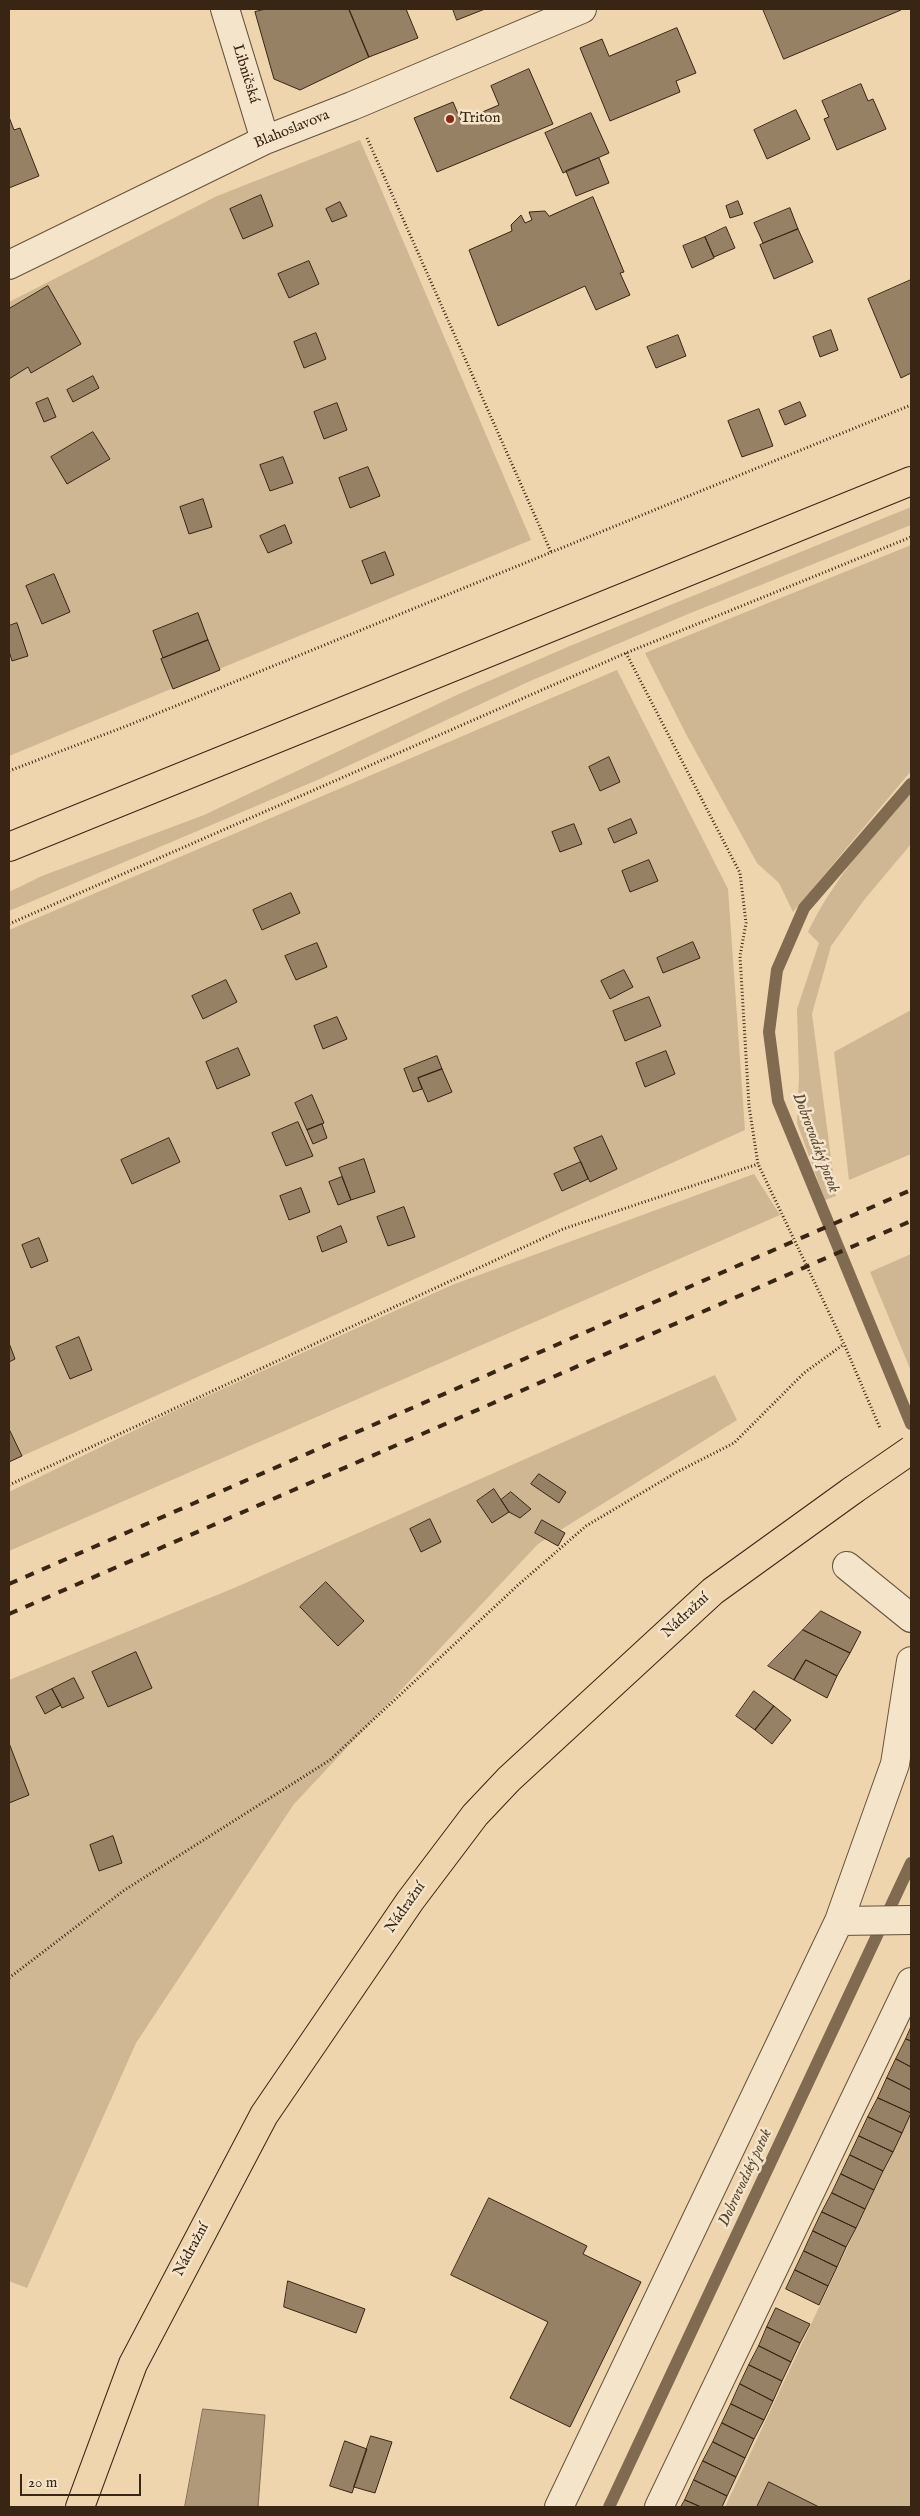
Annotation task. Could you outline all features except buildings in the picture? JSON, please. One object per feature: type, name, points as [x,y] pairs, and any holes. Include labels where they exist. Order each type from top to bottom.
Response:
[{"type":"main road","points":[[9,847],[911,481]]},
{"type":"main road","name":"Nádražní","points":[[80,2507],[133,2364],[264,2115],[410,1901],[475,1815],[516,1772],[714,1591],[911,1450]]},
{"type":"street","name":"Libničská","points":[[225,9],[265,140]]},
{"type":"street","name":"Blahoslavova","points":[[9,265],[265,140],[352,106],[582,9]]},
{"type":"street","points":[[847,1566],[911,1618]]},
{"type":"street","points":[[559,2507],[845,1921],[895,1764],[911,1661]]},
{"type":"street","points":[[845,1921],[911,1920]]},
{"type":"street","points":[[659,2507],[911,1982]]},
{"type":"path","points":[[352,106],[551,552]]},
{"type":"path","points":[[9,771],[128,725],[911,405]]},
{"type":"path","points":[[9,924],[626,654],[911,537]]},
{"type":"path","points":[[626,654],[740,873],[746,923],[740,956],[747,1076],[758,1164],[844,1344],[882,1432]]},
{"type":"path","points":[[9,1485],[563,1230],[758,1164]]},
{"type":"path","points":[[9,1978],[124,1891],[330,1760],[517,1586],[586,1526],[676,1472],[734,1443],[804,1372],[844,1344]]},
{"type":"shaded area","points":[[360,140],[531,540],[9,756],[9,302],[217,196]]},
{"type":"shaded area","points":[[911,507],[911,525],[688,614],[528,682],[322,778],[9,911],[9,892],[42,876],[204,815],[461,693],[577,643]]},
{"type":"shaded area","points":[[911,545],[911,771],[793,912],[779,883],[757,863],[686,734],[645,653]]},
{"type":"shaded area","points":[[617,670],[728,889],[745,1130],[9,1462],[9,930]]},
{"type":"shaded area","points":[[911,791],[911,844],[864,900],[831,946],[812,1014],[836,1196],[825,1200],[797,1123],[799,1077],[797,1009],[819,943],[808,932],[829,894],[842,876],[868,841]]},
{"type":"shaded area","points":[[911,1010],[911,1154],[849,1180],[834,1052]]},
{"type":"shaded area","points":[[754,1174],[780,1215],[9,1551],[9,1492],[174,1411],[452,1285]]},
{"type":"shaded area","points":[[911,1254],[911,1371],[870,1272]]},
{"type":"shaded area","points":[[715,1375],[737,1420],[538,1544],[294,1804],[136,2043],[27,2288],[9,2281],[9,1680],[234,1588]]},
{"type":"shaded area","points":[[911,2112],[911,2507],[725,2507]]},
{"type":"shaded area","points":[[203,2409],[265,2415],[258,2507],[185,2507]]},
{"type":"waterway","name":"Dobrovodský potok","points":[[911,784],[804,908],[777,970],[769,1032],[778,1101],[911,1424]]},
{"type":"waterway","name":"Dobrovodský potok","points":[[609,2507],[911,1863]]},
{"type":"railway","points":[[9,1584],[911,1190]]},
{"type":"railway","points":[[9,1614],[911,1221]]},
{"type":"place","name":"Triton","points":[[450,119]]}]
